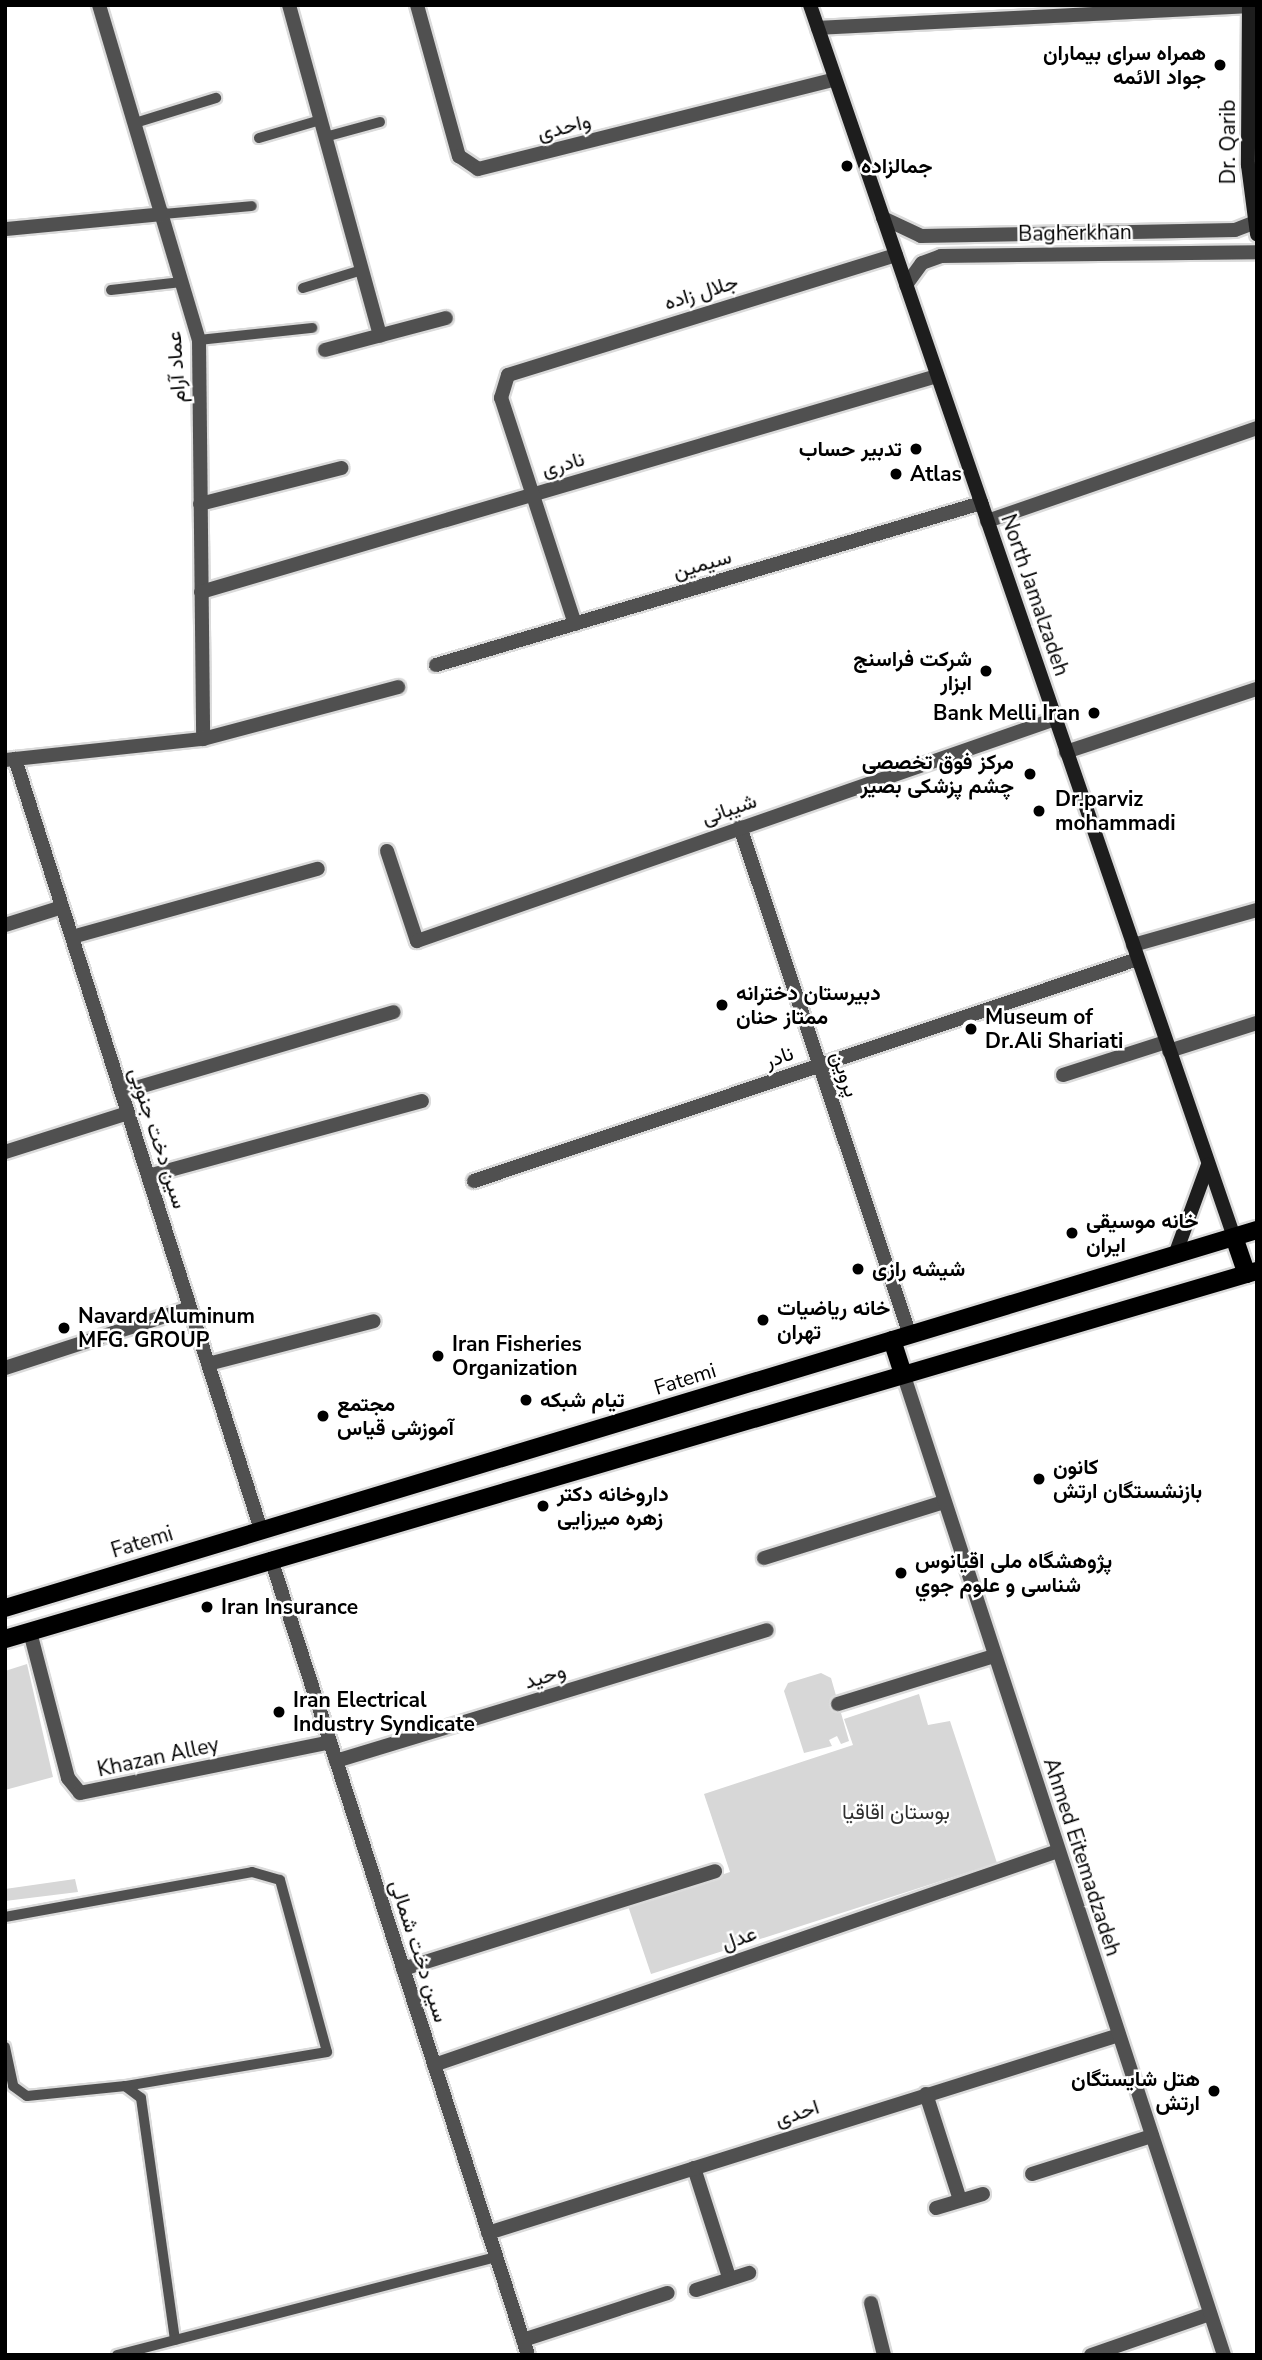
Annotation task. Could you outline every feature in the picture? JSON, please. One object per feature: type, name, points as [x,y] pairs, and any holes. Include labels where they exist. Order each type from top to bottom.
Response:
[{"type":"main road","name":"North Jamalzadeh","points":[[810,5],[1234,1237]]},
{"type":"main road","name":"Dr. Qarib","points":[[1249,5],[1254,229]]},
{"type":"main road","points":[[1175,1255],[1208,1165]]},
{"type":"main road","name":"Fatemi","points":[[5,1608],[1257,1230]]},
{"type":"main road","points":[[5,1639],[903,1373],[1252,1273],[1234,1237]]},
{"type":"main road","points":[[892,1340],[903,1373]]},
{"type":"main road","points":[[261,1530],[271,1559]]},
{"type":"street","name":"عماد آرام","points":[[99,5],[199,340],[202,740]]},
{"type":"street","points":[[289,5],[380,336]]},
{"type":"street","name":"واحدی","points":[[416,5],[459,156],[478,169],[835,79]]},
{"type":"street","points":[[818,28],[1249,5]]},
{"type":"street","points":[[5,229],[163,214]]},
{"type":"street","points":[[883,218],[921,236],[1254,229]]},
{"type":"street","name":"Bagherkhan","points":[[906,285],[922,263],[941,256],[1257,252]]},
{"type":"street","name":"جلال زاده","points":[[533,494],[501,398],[504,380],[518,370],[896,255]]},
{"type":"street","points":[[325,350],[446,318]]},
{"type":"street","name":"نادری","points":[[201,592],[937,376]]},
{"type":"street","points":[[987,521],[1257,428]]},
{"type":"street","points":[[200,504],[341,468]]},
{"type":"street","points":[[533,494],[575,624]]},
{"type":"street","name":"سیمین","points":[[436,665],[981,503]]},
{"type":"street","points":[[10,760],[202,740],[398,687]]},
{"type":"street","points":[[1066,752],[1257,689]]},
{"type":"street","name":"شیبانی","points":[[387,851],[417,941],[1055,719]]},
{"type":"street","name":"سین دخت جنوبی","points":[[10,760],[72,937],[261,1530]]},
{"type":"street","name":"پروین","points":[[740,827],[910,1335]]},
{"type":"street","points":[[72,937],[318,869]]},
{"type":"street","points":[[5,925],[62,907]]},
{"type":"street","name":"نادر","points":[[474,1181],[820,1066],[1257,910]]},
{"type":"street","points":[[122,1092],[393,1012]]},
{"type":"street","points":[[1063,1075],[1257,1023]]},
{"type":"street","points":[[148,1176],[422,1101]]},
{"type":"street","points":[[5,1152],[128,1113]]},
{"type":"street","points":[[5,1368],[190,1308]]},
{"type":"street","points":[[208,1364],[374,1321]]},
{"type":"street","name":"Ahmed Eitemadzadeh","points":[[903,1373],[1224,2355]]},
{"type":"street","points":[[764,1558],[944,1502]]},
{"type":"street","name":"سین دخت شمالی","points":[[271,1559],[528,2355]]},
{"type":"street","name":"وحید","points":[[336,1762],[767,1630]]},
{"type":"street","name":"Khazan Alley","points":[[30,1632],[68,1778],[80,1793],[330,1742]]},
{"type":"street","points":[[838,1704],[994,1656]]},
{"type":"street","name":"عدل","points":[[434,2065],[1058,1851]]},
{"type":"street","points":[[403,1969],[715,1871]]},
{"type":"street","name":"احدی","points":[[488,2233],[1118,2035]]},
{"type":"street","points":[[926,2094],[960,2200]]},
{"type":"street","points":[[1032,2174],[1152,2136]]},
{"type":"street","points":[[694,2168],[729,2277]]},
{"type":"street","points":[[936,2208],[983,2194]]},
{"type":"street","points":[[696,2290],[729,2277],[748,2273]]},
{"type":"street","points":[[523,2340],[668,2293]]},
{"type":"street","points":[[871,2303],[884,2355]]},
{"type":"street","points":[[1091,2355],[1210,2314]]},
{"type":"lane","points":[[135,123],[216,98]]},
{"type":"lane","points":[[259,138],[320,120]]},
{"type":"lane","points":[[325,137],[380,122]]},
{"type":"lane","points":[[163,214],[252,206]]},
{"type":"lane","points":[[303,288],[362,270]]},
{"type":"lane","points":[[111,290],[182,282]]},
{"type":"lane","points":[[199,340],[312,328]]},
{"type":"lane","points":[[5,1917],[252,1872],[279,1880],[327,2052],[125,2086],[27,2096],[13,2086],[5,2047]]},
{"type":"lane","points":[[125,2086],[146,2110],[175,2340]]},
{"type":"lane","points":[[117,2355],[496,2257]]},
{"type":"green space","points":[[27,1664],[53,1777],[5,1790],[5,1671]]},
{"type":"green space","points":[[821,1673],[831,1678],[849,1741],[841,1744],[837,1736],[829,1740],[832,1746],[804,1753],[784,1691],[788,1683]]},
{"type":"green space","name":"بوستان اقاقیا","points":[[919,1694],[928,1725],[950,1721],[997,1863],[651,1974],[628,1906],[730,1872],[704,1794],[853,1745],[844,1719]]},
{"type":"green space","points":[[75,1879],[78,1892],[5,1901],[5,1889]]},
{"type":"place","name":"همراه سرای بیماران جواد الائمه","points":[[1220,65]]},
{"type":"place","name":"جمالزاده","points":[[847,166]]},
{"type":"place","name":"تدبیر حساب","points":[[916,449]]},
{"type":"place","name":"Atlas","points":[[896,474]]},
{"type":"place","name":"شرکت فراسنج ابزار","points":[[986,671]]},
{"type":"place","name":"Bank Melli Iran","points":[[1094,713]]},
{"type":"place","name":"مرکز فوق تخصصی چشم پزشکی بصیر","points":[[1030,774]]},
{"type":"place","name":"Dr.parviz mohammadi","points":[[1039,811]]},
{"type":"place","name":"دبیرستان دخترانه ممتاز حنان","points":[[722,1005]]},
{"type":"place","name":"Museum of Dr.Ali Shariati","points":[[971,1029]]},
{"type":"place","name":"خانه موسیقی ایران","points":[[1072,1233]]},
{"type":"place","name":"شیشه رازی","points":[[858,1269]]},
{"type":"place","name":"خانه ریاضیات تهران","points":[[763,1320]]},
{"type":"place","name":"Navard Aluminum MFG. GROUP","points":[[64,1328]]},
{"type":"place","name":"Iran Fisheries Organization","points":[[438,1356]]},
{"type":"place","name":"تیام شبکه","points":[[526,1400]]},
{"type":"place","name":"مجتمع آموزشی قیاس","points":[[323,1416]]},
{"type":"place","name":"کانون بازنشستگان ارتش","points":[[1039,1479]]},
{"type":"place","name":"داروخانه دکتر زهره میرزایی","points":[[543,1506]]},
{"type":"place","name":"پژوهشگاه ملی اقیانوس شناسی و علوم جوي","points":[[901,1573]]},
{"type":"place","name":"Iran Insurance","points":[[207,1607]]},
{"type":"place","name":"Iran Electrical Industry Syndicate","points":[[279,1712]]},
{"type":"place","name":"هتل شایستگان ارتش","points":[[1214,2091]]}]
